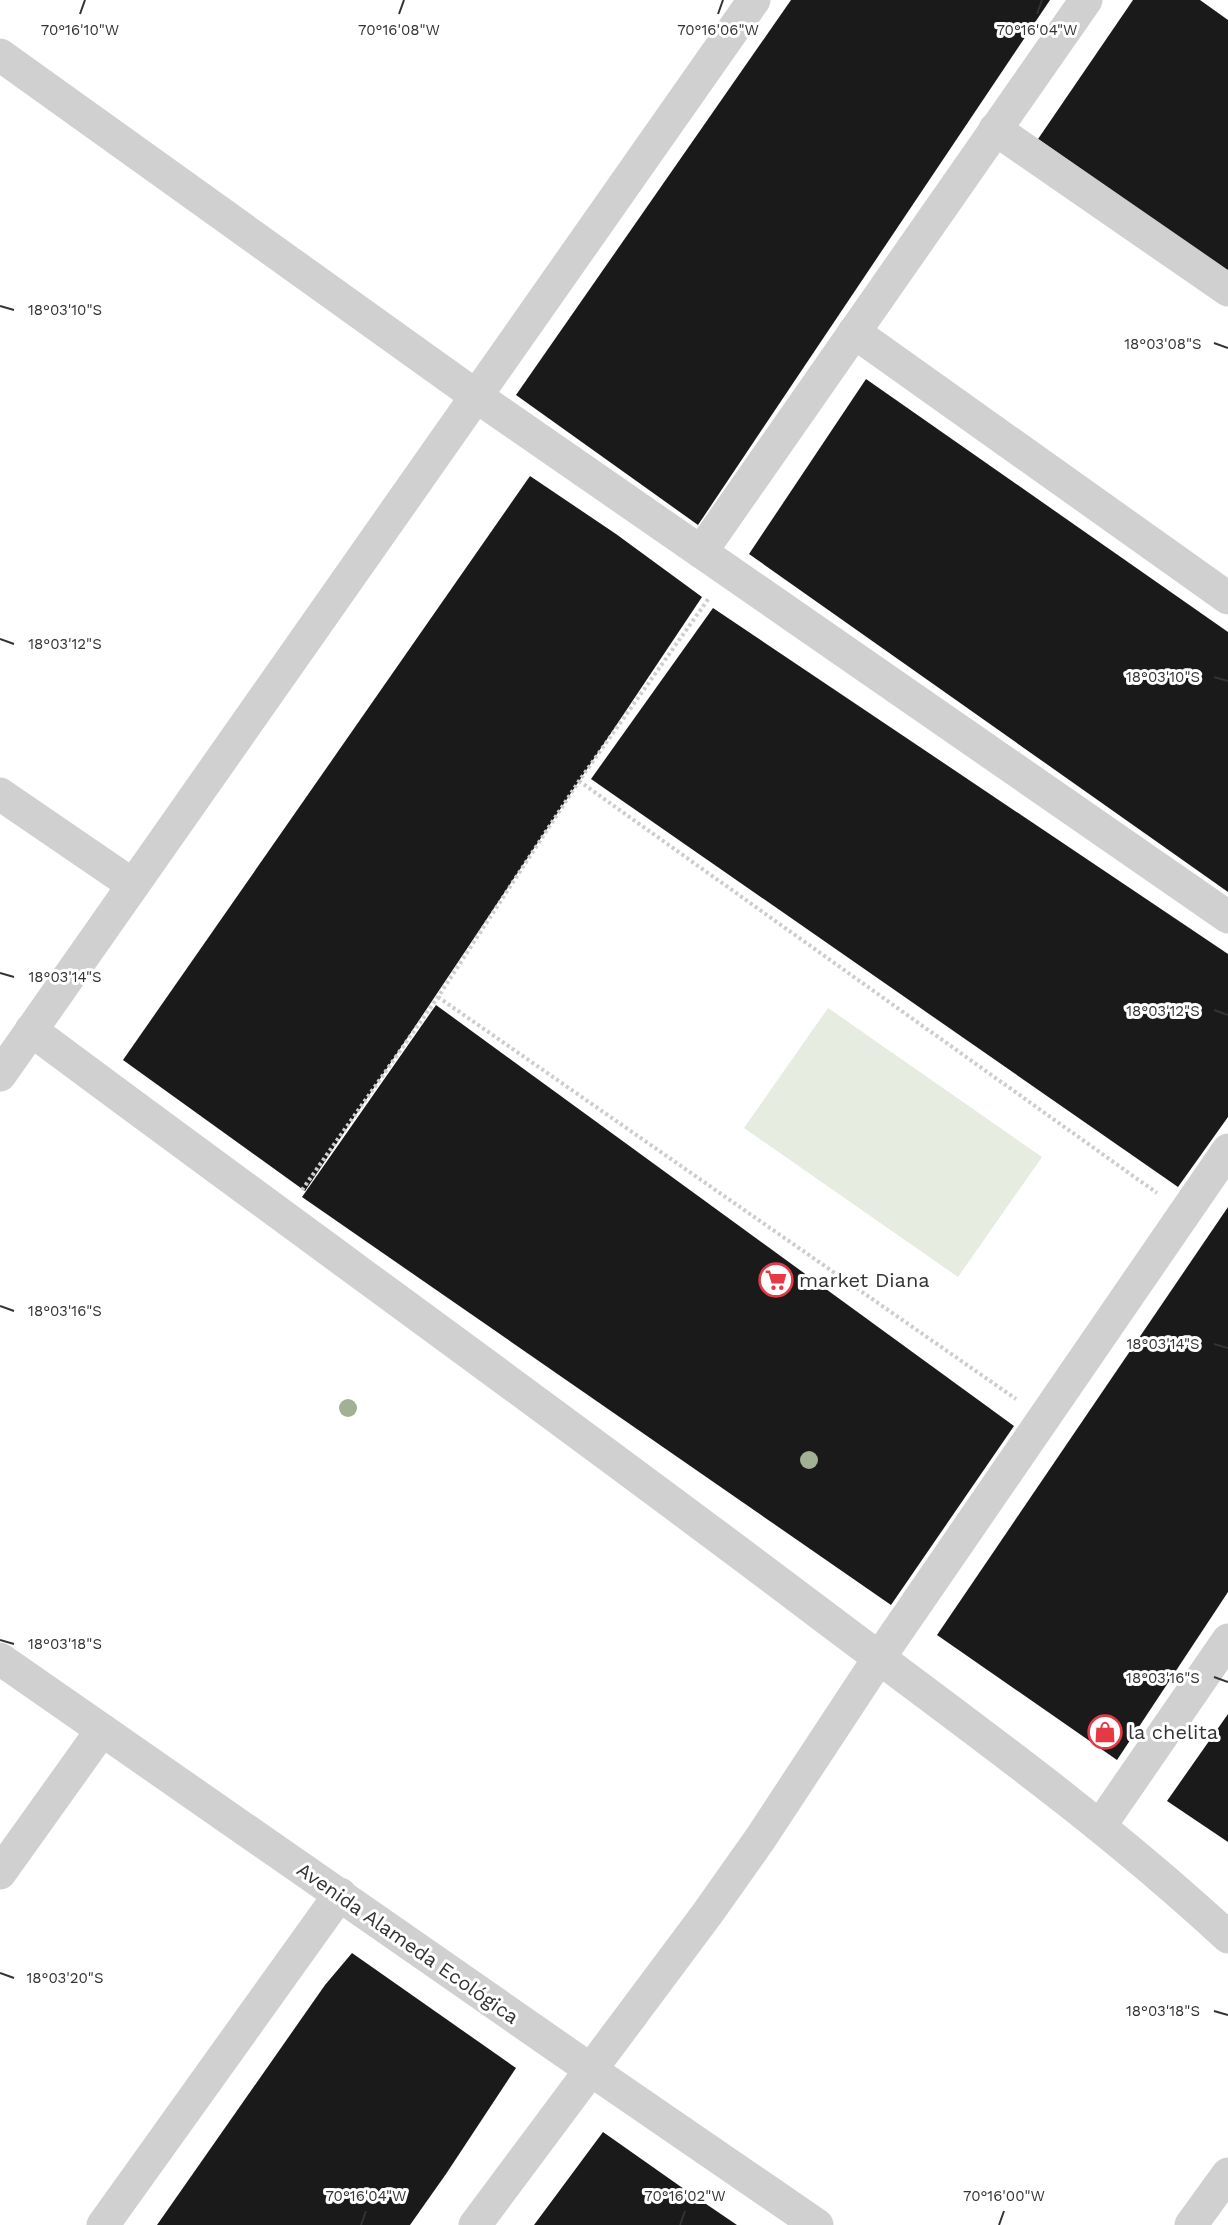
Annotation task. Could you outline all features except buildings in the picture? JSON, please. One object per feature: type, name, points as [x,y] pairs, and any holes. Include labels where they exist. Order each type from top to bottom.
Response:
[{"type":"street","points":[[0,1075],[754,0]]},
{"type":"street","points":[[701,552],[1086,0]]},
{"type":"street","points":[[0,55],[476,396],[1228,917]]},
{"type":"street","points":[[995,129],[1228,290]]},
{"type":"street","points":[[854,332],[1228,597]]},
{"type":"street","points":[[0,794],[133,885]]},
{"type":"street","points":[[31,1030],[282,1217],[608,1454],[1101,1826],[1189,1900],[1228,1937]]},
{"type":"street","points":[[475,2225],[734,1876],[879,1658],[1228,1150]]},
{"type":"street","points":[[1101,1826],[1228,1640]]},
{"type":"street","name":"Avenida Alameda Ecológica","points":[[0,1659],[818,2225]]},
{"type":"street","points":[[0,1873],[102,1730]]},
{"type":"street","points":[[103,2225],[340,1894]]},
{"type":"street","points":[[1191,2225],[1228,2174]]},
{"type":"path","points":[[282,1217],[438,997],[579,781],[728,572]]},
{"type":"path","points":[[579,781],[1185,1213]]},
{"type":"path","points":[[438,997],[1044,1419]]},
{"type":"shaded area","points":[[828,1008],[1042,1157],[958,1277],[744,1128]]},
{"type":"place","name":"market Diana","points":[[776,1280]]},
{"type":"place","name":"la chelita","points":[[1105,1732]]}]
